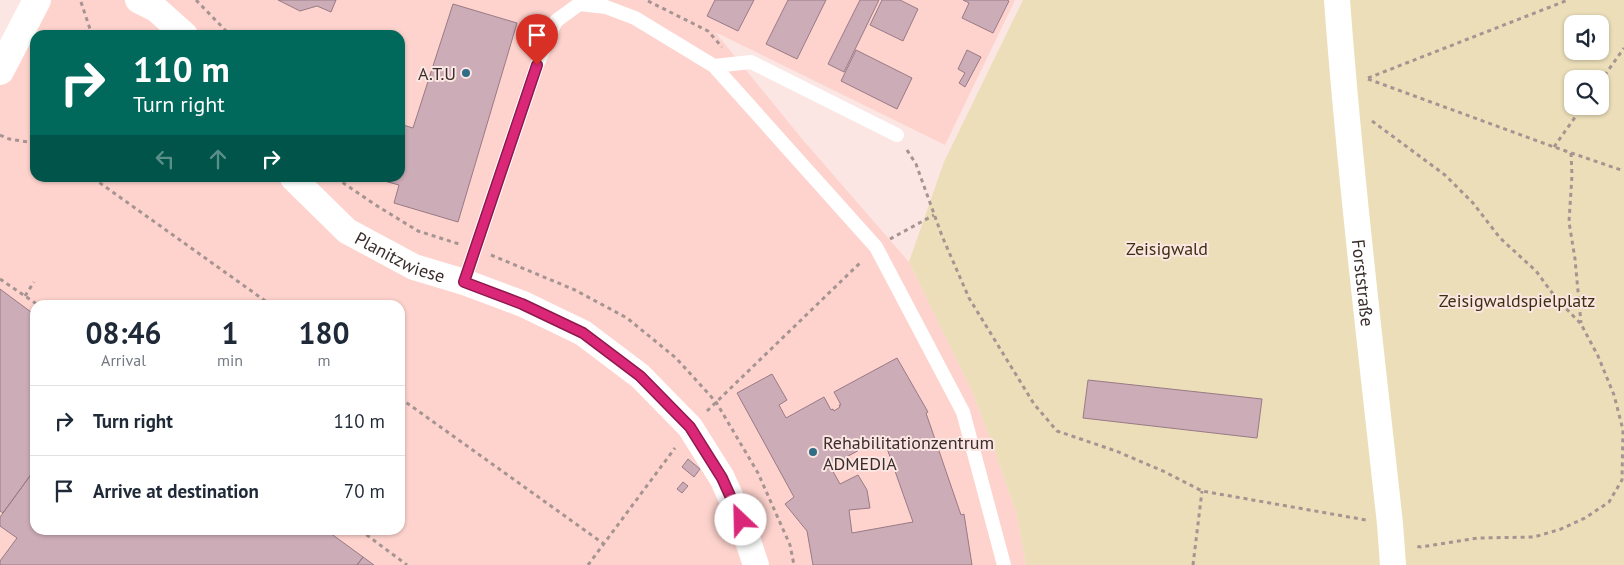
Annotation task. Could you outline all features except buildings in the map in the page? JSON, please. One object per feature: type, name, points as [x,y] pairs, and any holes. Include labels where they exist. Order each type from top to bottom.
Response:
[{"type":"main road","points":[[0,71],[38,0]]},
{"type":"street","points":[[138,0],[156,10],[179,30]]},
{"type":"street","name":"Forststraße","points":[[1337,0],[1360,246],[1394,565]]},
{"type":"street","name":"Planitzwiese","points":[[297,182],[347,231],[414,266],[464,282],[522,304],[583,333],[640,376],[690,427],[722,478],[741,520],[756,565]]},
{"type":"lane","points":[[464,282],[537,65],[556,21],[579,4],[606,7],[635,18],[714,66],[876,247],[963,412],[1004,565]]},
{"type":"lane","points":[[714,66],[751,62],[897,135]]},
{"type":"path","points":[[196,0],[225,30]]},
{"type":"path","points":[[645,0],[708,32],[737,63]]},
{"type":"path","points":[[1568,0],[1366,79],[1624,171]]},
{"type":"path","points":[[81,2],[90,30]]},
{"type":"path","points":[[1608,70],[1624,48]]},
{"type":"path","points":[[1554,147],[1577,115]]},
{"type":"path","points":[[1370,119],[1445,175],[1473,202],[1500,238],[1536,271],[1556,298],[1581,324],[1598,356],[1614,395],[1624,430],[1623,481],[1609,502],[1585,518],[1561,529],[1534,537],[1478,538],[1421,547],[1412,546]]},
{"type":"path","points":[[0,135],[9,139],[30,142]]},
{"type":"path","points":[[897,135],[916,164],[934,215],[969,298],[1034,404],[1057,431],[1116,451],[1163,471],[1202,491],[1390,524]]},
{"type":"path","points":[[1570,153],[1572,175],[1569,222],[1575,259],[1581,324]]},
{"type":"path","points":[[99,182],[264,300]]},
{"type":"path","points":[[588,565],[690,427],[876,247],[934,215]]},
{"type":"path","points":[[0,279],[31,300]]},
{"type":"path","points":[[25,296],[34,282]]},
{"type":"path","points":[[405,402],[604,544]]},
{"type":"path","points":[[1193,565],[1202,491]]},
{"type":"path","points":[[367,535],[407,565]]},
{"type":"path","points":[[388,550],[391,545]]},
{"type":"shaded area","points":[[43,0],[1015,0],[945,145],[715,32],[803,140],[909,262],[972,391],[1017,515],[1026,565],[0,565],[0,83]]},
{"type":"green space","name":"Zeisigwald","points":[[1023,0],[1624,0],[1624,565],[1026,565],[1017,515],[972,391],[909,262],[944,162]]},
{"type":"place","name":"A.T.U","points":[[466,73]]},
{"type":"place","name":"Rehabilitationzentrum ADMEDIA","points":[[813,452]]},
{"type":"route","points":[[537,65],[464,282],[522,304],[583,333],[640,376],[690,427],[722,478],[741,520]]},
{"type":"park label","name":"Zeisigwaldspielplatz","points":[[1517,300]]}]
